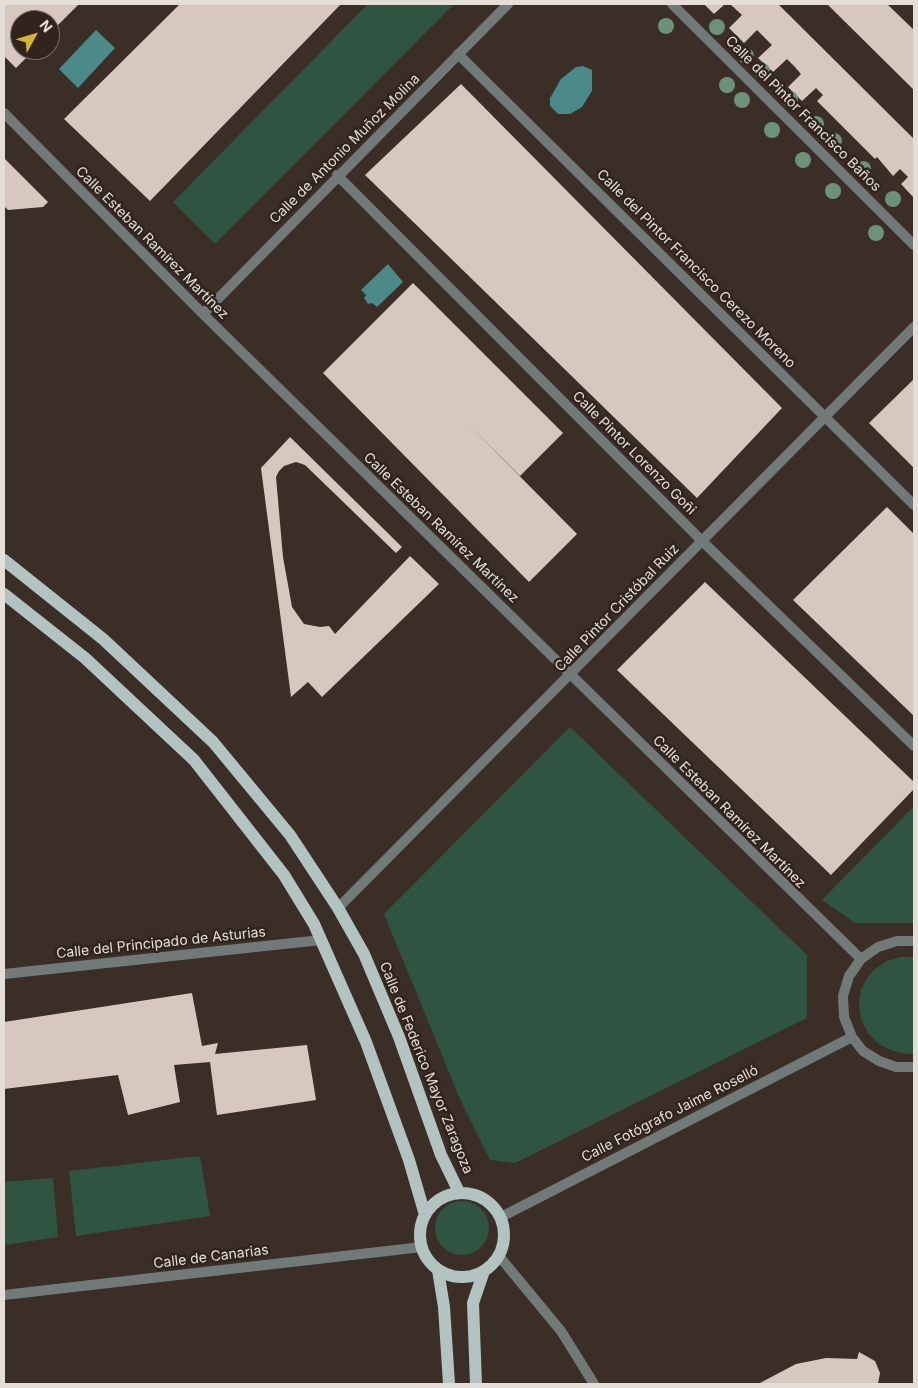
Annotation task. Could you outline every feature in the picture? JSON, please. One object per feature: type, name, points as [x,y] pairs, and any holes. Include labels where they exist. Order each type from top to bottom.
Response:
[{"type":"main road","name":"Calle de Federico Mayor Zaragoza","points":[[4,560],[103,639],[213,742],[290,835],[338,908],[364,954],[384,999],[441,1155],[459,1192]]},
{"type":"main road","points":[[4,594],[85,658],[194,760],[284,875],[321,940],[366,1042],[409,1160],[425,1215]]},
{"type":"main road","points":[[476,1384],[474,1303],[484,1271],[499,1256],[504,1243],[504,1229],[501,1217],[494,1206],[484,1198],[472,1193],[459,1192],[443,1197],[425,1215],[421,1225],[422,1247],[428,1260],[438,1270],[461,1277],[484,1271]]},
{"type":"main road","points":[[438,1270],[444,1307],[449,1384]]},
{"type":"street","name":"Calle de Antonio Muñoz Molina","points":[[203,314],[337,175],[508,4]]},
{"type":"street","name":"Calle del Pintor Francisco Baños","points":[[672,4],[914,245]]},
{"type":"street","name":"Calle del Pintor Francisco Cerezo Moreno","points":[[458,54],[914,505]]},
{"type":"street","name":"Calle Esteban Ramírez Martínez","points":[[4,113],[203,314],[861,959]]},
{"type":"street","name":"Calle Pintor Lorenzo Goñi","points":[[337,175],[702,541],[914,746]]},
{"type":"street","name":"Calle Pintor Cristóbal Ruiz","points":[[338,908],[914,327]]},
{"type":"street","name":"Calle del Principado de Asturias","points":[[4,974],[321,940]]},
{"type":"street","points":[[914,941],[897,941],[878,947],[861,959],[849,976],[843,996],[844,1017],[852,1037],[863,1051],[879,1061],[896,1067],[914,1068]]},
{"type":"street","name":"Calle Fotógrafo Jaime Roselló","points":[[501,1217],[852,1037]]},
{"type":"street","name":"Calle de Canarias","points":[[4,1295],[422,1247]]},
{"type":"street","points":[[499,1256],[561,1331],[594,1384]]},
{"type":"green space","points":[[368,4],[454,4],[215,244],[173,202]]},
{"type":"green space","points":[[570,727],[807,955],[807,1018],[515,1163],[490,1160],[460,1099],[384,914]]},
{"type":"green space","points":[[914,806],[914,923],[855,923],[822,900]]},
{"type":"green space","points":[[901,957],[914,957],[914,1053],[908,1054],[893,1051],[879,1044],[868,1033],[861,1019],[859,1003],[861,990],[867,978],[876,968],[887,961]]},
{"type":"green space","points":[[200,1156],[210,1216],[76,1236],[69,1171]]},
{"type":"green space","points":[[53,1178],[58,1237],[4,1245],[4,1182]]},
{"type":"green space","points":[[457,1201],[467,1201],[477,1205],[485,1213],[489,1228],[485,1243],[477,1251],[467,1255],[457,1255],[447,1251],[439,1243],[435,1233],[435,1223],[439,1213],[447,1205]]},
{"type":"water","points":[[96,30],[115,48],[78,88],[59,69]]},
{"type":"water","points":[[583,66],[592,70],[592,91],[582,107],[570,114],[558,114],[550,106],[550,98],[561,79],[576,67]]},
{"type":"water","points":[[388,264],[403,282],[377,307],[372,303],[368,304],[364,298],[366,295],[361,290]]},
{"type":"building","points":[[4,4],[79,4],[60,23],[60,10],[10,10],[10,60],[24,60],[16,68],[4,56]]},
{"type":"building","points":[[180,4],[341,4],[150,201],[64,119]]},
{"type":"building","points":[[704,4],[725,4],[714,14]]},
{"type":"building","points":[[730,4],[778,4],[914,139],[914,198],[901,184],[908,177],[900,169],[893,176],[877,157],[875,159],[817,101],[823,95],[816,88],[802,101],[788,87],[801,74],[787,59],[773,72],[758,58],[772,45],[757,30],[744,43],[729,28],[742,15]]},
{"type":"building","points":[[827,4],[887,4],[914,30],[914,90]]},
{"type":"building","points":[[461,84],[782,408],[697,498],[365,175]]},
{"type":"building","points":[[4,158],[48,202],[43,207],[8,210],[4,206]]},
{"type":"building","points":[[413,283],[563,433],[520,476],[467,423],[577,534],[529,582],[323,373]]},
{"type":"building","points":[[914,379],[914,468],[869,423]]},
{"type":"building","points":[[290,437],[402,547],[396,553],[305,465],[296,462],[284,466],[276,477],[283,557],[292,607],[304,624],[320,627],[329,626],[335,634],[410,556],[439,584],[322,697],[308,682],[291,697],[261,468]]},
{"type":"building","points":[[887,507],[914,534],[914,716],[793,600]]},
{"type":"building","points":[[705,582],[914,782],[914,789],[831,875],[617,670]]},
{"type":"building","points":[[192,993],[202,1046],[218,1043],[215,1054],[307,1045],[316,1100],[217,1115],[210,1062],[174,1065],[180,1102],[128,1115],[118,1075],[4,1089],[4,1022]]},
{"type":"building","points":[[859,1352],[875,1361],[880,1373],[878,1384],[758,1384],[796,1364],[826,1358],[857,1359]]}]
